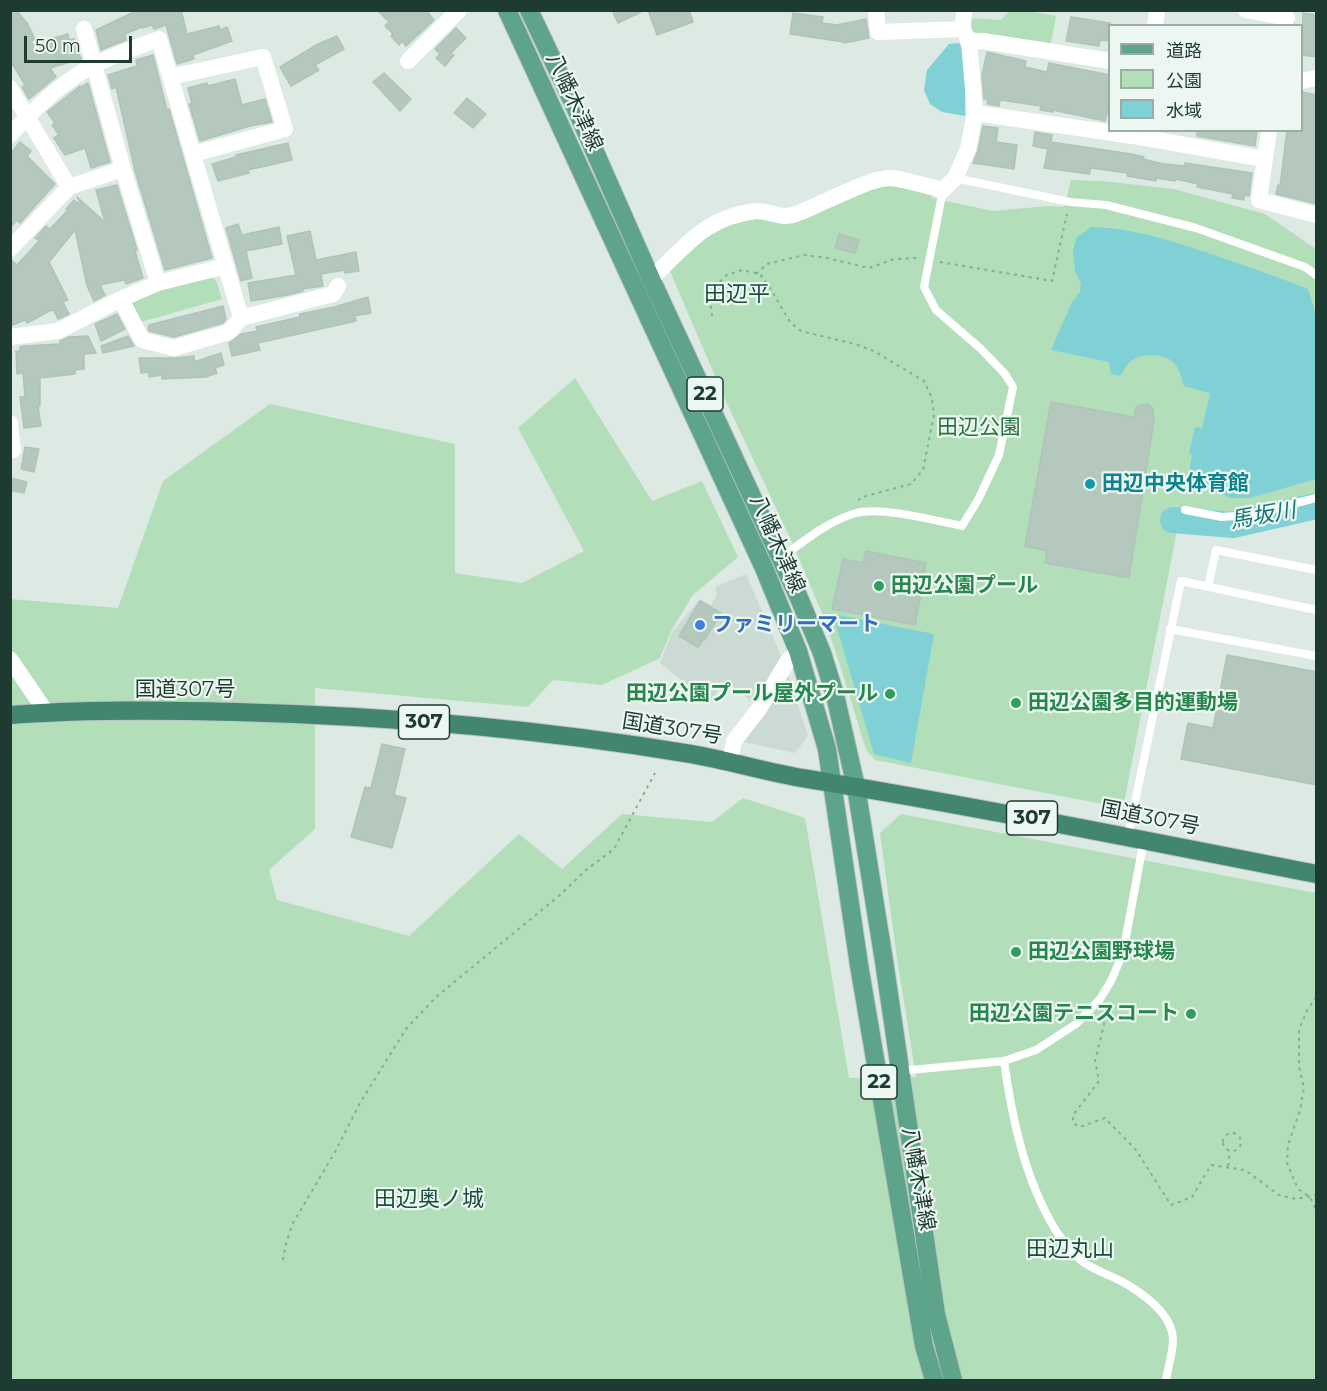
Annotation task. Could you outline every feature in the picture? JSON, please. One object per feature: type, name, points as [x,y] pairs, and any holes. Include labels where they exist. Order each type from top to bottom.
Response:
[{"type":"highway","name":"国道307号","points":[[10,715],[46,712],[179,711],[309,714],[425,722],[601,741],[730,761],[804,779],[1136,838],[1317,874]]},
{"type":"main road","name":"八幡木津線","points":[[507,10],[764,568],[798,651],[827,749],[862,988],[924,1346],[934,1380]]},
{"type":"main road","name":"八幡木津線","points":[[529,10],[822,653],[846,738],[855,787],[936,1314],[952,1380]]},
{"type":"street","points":[[408,61],[459,10]]},
{"type":"street","points":[[876,10],[878,32],[966,35],[983,41],[1108,61]]},
{"type":"street","points":[[651,279],[705,228],[723,218],[759,211],[776,216],[793,216],[874,181],[890,178],[949,184],[968,149],[975,113],[964,10]]},
{"type":"street","points":[[1246,10],[1288,18]]},
{"type":"street","points":[[84,29],[158,284]]},
{"type":"street","points":[[10,135],[53,93],[85,70],[108,58],[159,39],[241,318]]},
{"type":"street","points":[[170,78],[263,57],[285,129],[193,154]]},
{"type":"street","points":[[10,88],[69,187]]},
{"type":"street","points":[[975,113],[1108,130]]},
{"type":"street","points":[[1125,132],[1264,159]]},
{"type":"street","points":[[1269,132],[1259,200],[1317,215]]},
{"type":"street","points":[[10,249],[69,187],[123,169]]},
{"type":"street","points":[[10,337],[58,331],[121,298],[158,284],[226,266]]},
{"type":"street","points":[[121,298],[142,340],[174,348],[229,332],[241,318],[333,294],[338,286]]},
{"type":"street","points":[[10,423],[13,450],[10,449]]},
{"type":"street","points":[[730,761],[734,741],[759,709],[787,662],[798,651]]},
{"type":"street","points":[[10,659],[46,712]]},
{"type":"lane","points":[[780,558],[818,531],[858,513],[911,515],[962,526],[978,500],[999,455],[1013,387],[1005,374],[981,349],[936,310],[924,287],[949,184],[1106,205],[1196,228],[1305,267],[1317,275]]},
{"type":"lane","points":[[1185,510],[1222,517],[1249,514],[1317,498]]},
{"type":"lane","points":[[1208,587],[1216,550],[1317,570]]},
{"type":"lane","points":[[900,1071],[1004,1061],[1036,1050],[1076,1024],[1100,999],[1111,981],[1123,953],[1136,838],[1180,581],[1317,610]]},
{"type":"lane","points":[[1170,629],[1317,656]]},
{"type":"lane","points":[[1004,1061],[1010,1106],[1019,1141],[1037,1191],[1057,1232],[1082,1262],[1129,1285],[1155,1306],[1168,1321],[1173,1338],[1166,1380]]},
{"type":"path","points":[[712,316],[710,300],[714,287],[727,275],[742,270],[760,274],[770,286],[790,322],[801,331],[874,351],[924,381],[932,398],[933,415],[923,470],[911,484],[866,496],[857,501],[858,513]]},
{"type":"path","points":[[283,1260],[293,1223],[335,1152],[360,1103],[406,1029],[436,997],[614,849],[655,773]]},
{"type":"path","points":[[1111,981],[1107,1017],[1095,1061],[1099,1081],[1073,1115],[1073,1122],[1080,1127],[1105,1118],[1136,1150],[1171,1205],[1192,1197],[1212,1165],[1245,1170],[1279,1195],[1296,1199],[1317,1195]]},
{"type":"path","points":[[1317,997],[1307,1011],[1299,1029],[1299,1067],[1304,1088],[1300,1110],[1288,1145],[1287,1163],[1298,1189],[1311,1197],[1317,1210]]},
{"type":"path","points":[[1234,1133],[1240,1137],[1241,1144],[1237,1150],[1230,1151],[1224,1147],[1223,1140],[1227,1134],[1234,1133]]},
{"type":"path","points":[[1228,1167],[1230,1151]]},
{"type":"shaded area","points":[[746,574],[783,660],[808,736],[795,753],[743,742],[766,712],[724,681],[710,703],[660,663],[672,632],[700,599],[711,605],[717,595],[715,587]]},
{"type":"green space","points":[[1010,10],[1056,16],[1051,43],[967,31],[966,18],[1001,20]]},
{"type":"green space","name":"田辺公園","points":[[1071,180],[1174,189],[1265,214],[1316,249],[1316,501],[1222,520],[1180,515],[1123,808],[875,760],[866,750],[824,618],[669,269],[704,235],[725,224],[886,183],[933,192],[932,198],[993,211],[1048,206],[1064,207]]},
{"type":"green space","points":[[202,272],[216,280],[222,299],[134,324],[121,299]]},
{"type":"green space","points":[[575,378],[652,501],[702,481],[738,557],[693,595],[672,629],[660,658],[602,685],[553,680],[528,707],[315,688],[315,829],[269,870],[277,900],[409,936],[519,834],[562,869],[622,814],[712,822],[743,798],[805,818],[849,1078],[916,1077],[880,833],[901,814],[1316,893],[1316,1380],[11,1380],[10,599],[118,608],[163,481],[270,404],[455,444],[455,573],[522,583],[584,551],[518,428]]},
{"type":"water","points":[[959,43],[965,54],[965,116],[942,112],[930,104],[924,90],[927,70],[949,44]]},
{"type":"water","points":[[1091,227],[1123,230],[1171,241],[1308,289],[1316,315],[1316,479],[1250,498],[1231,498],[1188,479],[1192,455],[1189,453],[1195,427],[1202,428],[1210,393],[1184,386],[1177,366],[1165,357],[1152,355],[1138,357],[1128,364],[1120,376],[1111,374],[1109,362],[1051,350],[1072,302],[1080,292],[1081,283],[1075,271],[1073,253],[1076,238]]},
{"type":"water","name":"田辺公園プール屋外プール","points":[[833,614],[934,634],[911,763],[874,754]]},
{"type":"building","points":[[10,10],[16,10],[27,23],[37,43],[68,34],[69,40],[74,39],[81,59],[50,68],[56,77],[29,99],[22,87],[25,85],[10,60]]},
{"type":"building","points":[[138,10],[181,10],[187,34],[219,26],[220,30],[227,27],[232,41],[193,55],[194,59],[177,64],[166,25],[154,29],[152,25],[125,34],[126,40],[101,50],[96,30]]},
{"type":"building","points":[[377,10],[426,10],[434,20],[406,46],[402,41],[399,45],[385,26],[389,22]]},
{"type":"building","points":[[612,10],[645,10],[618,23]]},
{"type":"building","points":[[648,10],[689,10],[693,22],[657,35]]},
{"type":"building","points":[[793,13],[823,17],[822,23],[837,25],[866,19],[869,38],[844,43],[790,34]]},
{"type":"building","points":[[1303,13],[1317,15],[1317,57],[1303,55]]},
{"type":"building","points":[[1071,17],[1110,23],[1108,24],[1108,41],[1100,40],[1099,46],[1066,41]]},
{"type":"building","points":[[456,28],[466,38],[451,53],[454,55],[445,66],[436,58],[440,54],[435,49]]},
{"type":"building","points":[[337,36],[344,49],[315,65],[319,70],[291,86],[280,67],[318,44]]},
{"type":"building","points":[[987,52],[1026,61],[1025,67],[1047,72],[1049,63],[1108,75],[1108,109],[1105,121],[1053,110],[1053,112],[1040,110],[1041,106],[1000,100],[999,106],[987,104],[988,99],[984,99],[982,75]]},
{"type":"building","points":[[153,55],[167,110],[169,109],[212,258],[165,270],[135,171],[116,87],[112,89],[108,75],[137,66],[136,60]]},
{"type":"building","points":[[384,73],[411,99],[400,111],[373,82]]},
{"type":"building","points":[[235,79],[242,105],[265,99],[272,122],[200,141],[189,104],[192,104],[188,88]]},
{"type":"building","points":[[88,83],[110,162],[91,168],[85,148],[65,155],[54,138],[59,135],[52,125],[55,123],[47,112],[80,86]]},
{"type":"building","points":[[1303,92],[1317,95],[1317,204],[1276,194],[1278,185],[1280,186],[1287,132],[1303,132]]},
{"type":"building","points":[[467,98],[486,114],[473,128],[454,113]]},
{"type":"building","points":[[983,126],[998,128],[996,142],[1017,145],[1014,169],[973,163]]},
{"type":"building","points":[[1035,132],[1052,135],[1051,142],[1131,154],[1164,164],[1185,166],[1185,163],[1252,173],[1249,196],[1244,195],[1244,200],[1232,198],[1233,194],[1197,187],[1198,184],[1175,179],[1175,181],[1156,178],[1156,181],[1127,176],[1127,173],[1091,168],[1089,174],[1044,168],[1048,149],[1033,146]]},
{"type":"building","points":[[1197,132],[1257,132],[1255,146],[1197,136]]},
{"type":"building","points":[[20,142],[31,151],[27,156],[55,184],[20,223],[17,220],[10,228],[10,154]]},
{"type":"building","points":[[288,143],[292,160],[248,170],[249,173],[218,181],[212,164],[236,157],[236,155]]},
{"type":"building","points":[[117,185],[143,278],[126,284],[124,280],[100,285],[105,295],[94,301],[87,286],[75,230],[49,262],[68,300],[63,302],[69,314],[58,319],[53,309],[27,323],[25,320],[10,326],[10,259],[17,265],[39,241],[35,238],[46,226],[50,229],[74,200],[82,206],[77,197],[105,222],[96,190]]},
{"type":"building","points":[[238,224],[242,235],[279,227],[282,244],[246,251],[252,278],[241,281],[226,228]]},
{"type":"building","points":[[310,231],[316,260],[356,252],[359,271],[345,273],[345,270],[321,274],[323,286],[251,301],[248,283],[296,275],[287,236]]},
{"type":"building","points":[[839,234],[859,240],[855,253],[835,248]]},
{"type":"building","points":[[368,297],[371,313],[355,316],[356,321],[258,343],[260,350],[232,356],[229,343],[241,334],[257,331],[256,327]]},
{"type":"building","points":[[223,306],[226,319],[223,323],[174,337],[148,329],[149,325]]},
{"type":"building","points":[[117,314],[125,329],[101,341],[95,324]]},
{"type":"building","points":[[88,336],[96,353],[84,354],[84,369],[75,370],[75,374],[40,378],[40,406],[38,406],[41,426],[24,428],[20,397],[25,397],[23,373],[17,374],[16,351],[20,351],[20,347],[24,346],[60,344],[60,341],[69,337]]},
{"type":"building","points":[[128,336],[134,346],[103,353],[101,346]]},
{"type":"building","points":[[221,353],[224,365],[215,368],[217,373],[206,377],[162,379],[162,375],[149,377],[149,372],[141,373],[139,358],[194,356],[194,362]]},
{"type":"building","name":"田辺中央体育館","points":[[1051,402],[1134,417],[1136,408],[1140,405],[1148,404],[1153,409],[1154,421],[1129,578],[1045,563],[1047,551],[1025,546]]},
{"type":"building","points":[[25,447],[39,449],[34,472],[21,469]]},
{"type":"building","points":[[10,478],[27,482],[24,493],[10,490]]},
{"type":"building","name":"田辺公園プール","points":[[866,551],[926,563],[915,625],[832,609],[843,559],[863,563]]},
{"type":"building","name":"ファミリーマート","points":[[700,601],[721,613],[698,647],[679,636]]},
{"type":"building","points":[[1227,655],[1317,672],[1317,785],[1181,759],[1188,723],[1213,728]]},
{"type":"building","points":[[382,744],[405,749],[394,795],[406,798],[392,848],[351,837],[365,787],[371,788]]},
{"type":"waterway","name":"馬坂川","points":[[1173,520],[1233,525],[1316,506]]},
{"type":"place","name":"田辺中央体育館","points":[[1090,484]]},
{"type":"place","name":"田辺公園プール","points":[[879,586]]},
{"type":"place","name":"ファミリーマート","points":[[700,625]]},
{"type":"place","name":"田辺公園プール屋外プール","points":[[890,694]]},
{"type":"place","name":"田辺公園多目的運動場","points":[[1016,703]]},
{"type":"place","name":"田辺公園野球場","points":[[1016,952]]},
{"type":"place","name":"田辺公園テニスコート","points":[[1191,1014]]},
{"type":"district","name":"田辺平","points":[[737,295]]},
{"type":"district","name":"田辺奥ノ城","points":[[429,1200]]},
{"type":"district","name":"田辺丸山","points":[[1070,1250]]}]
